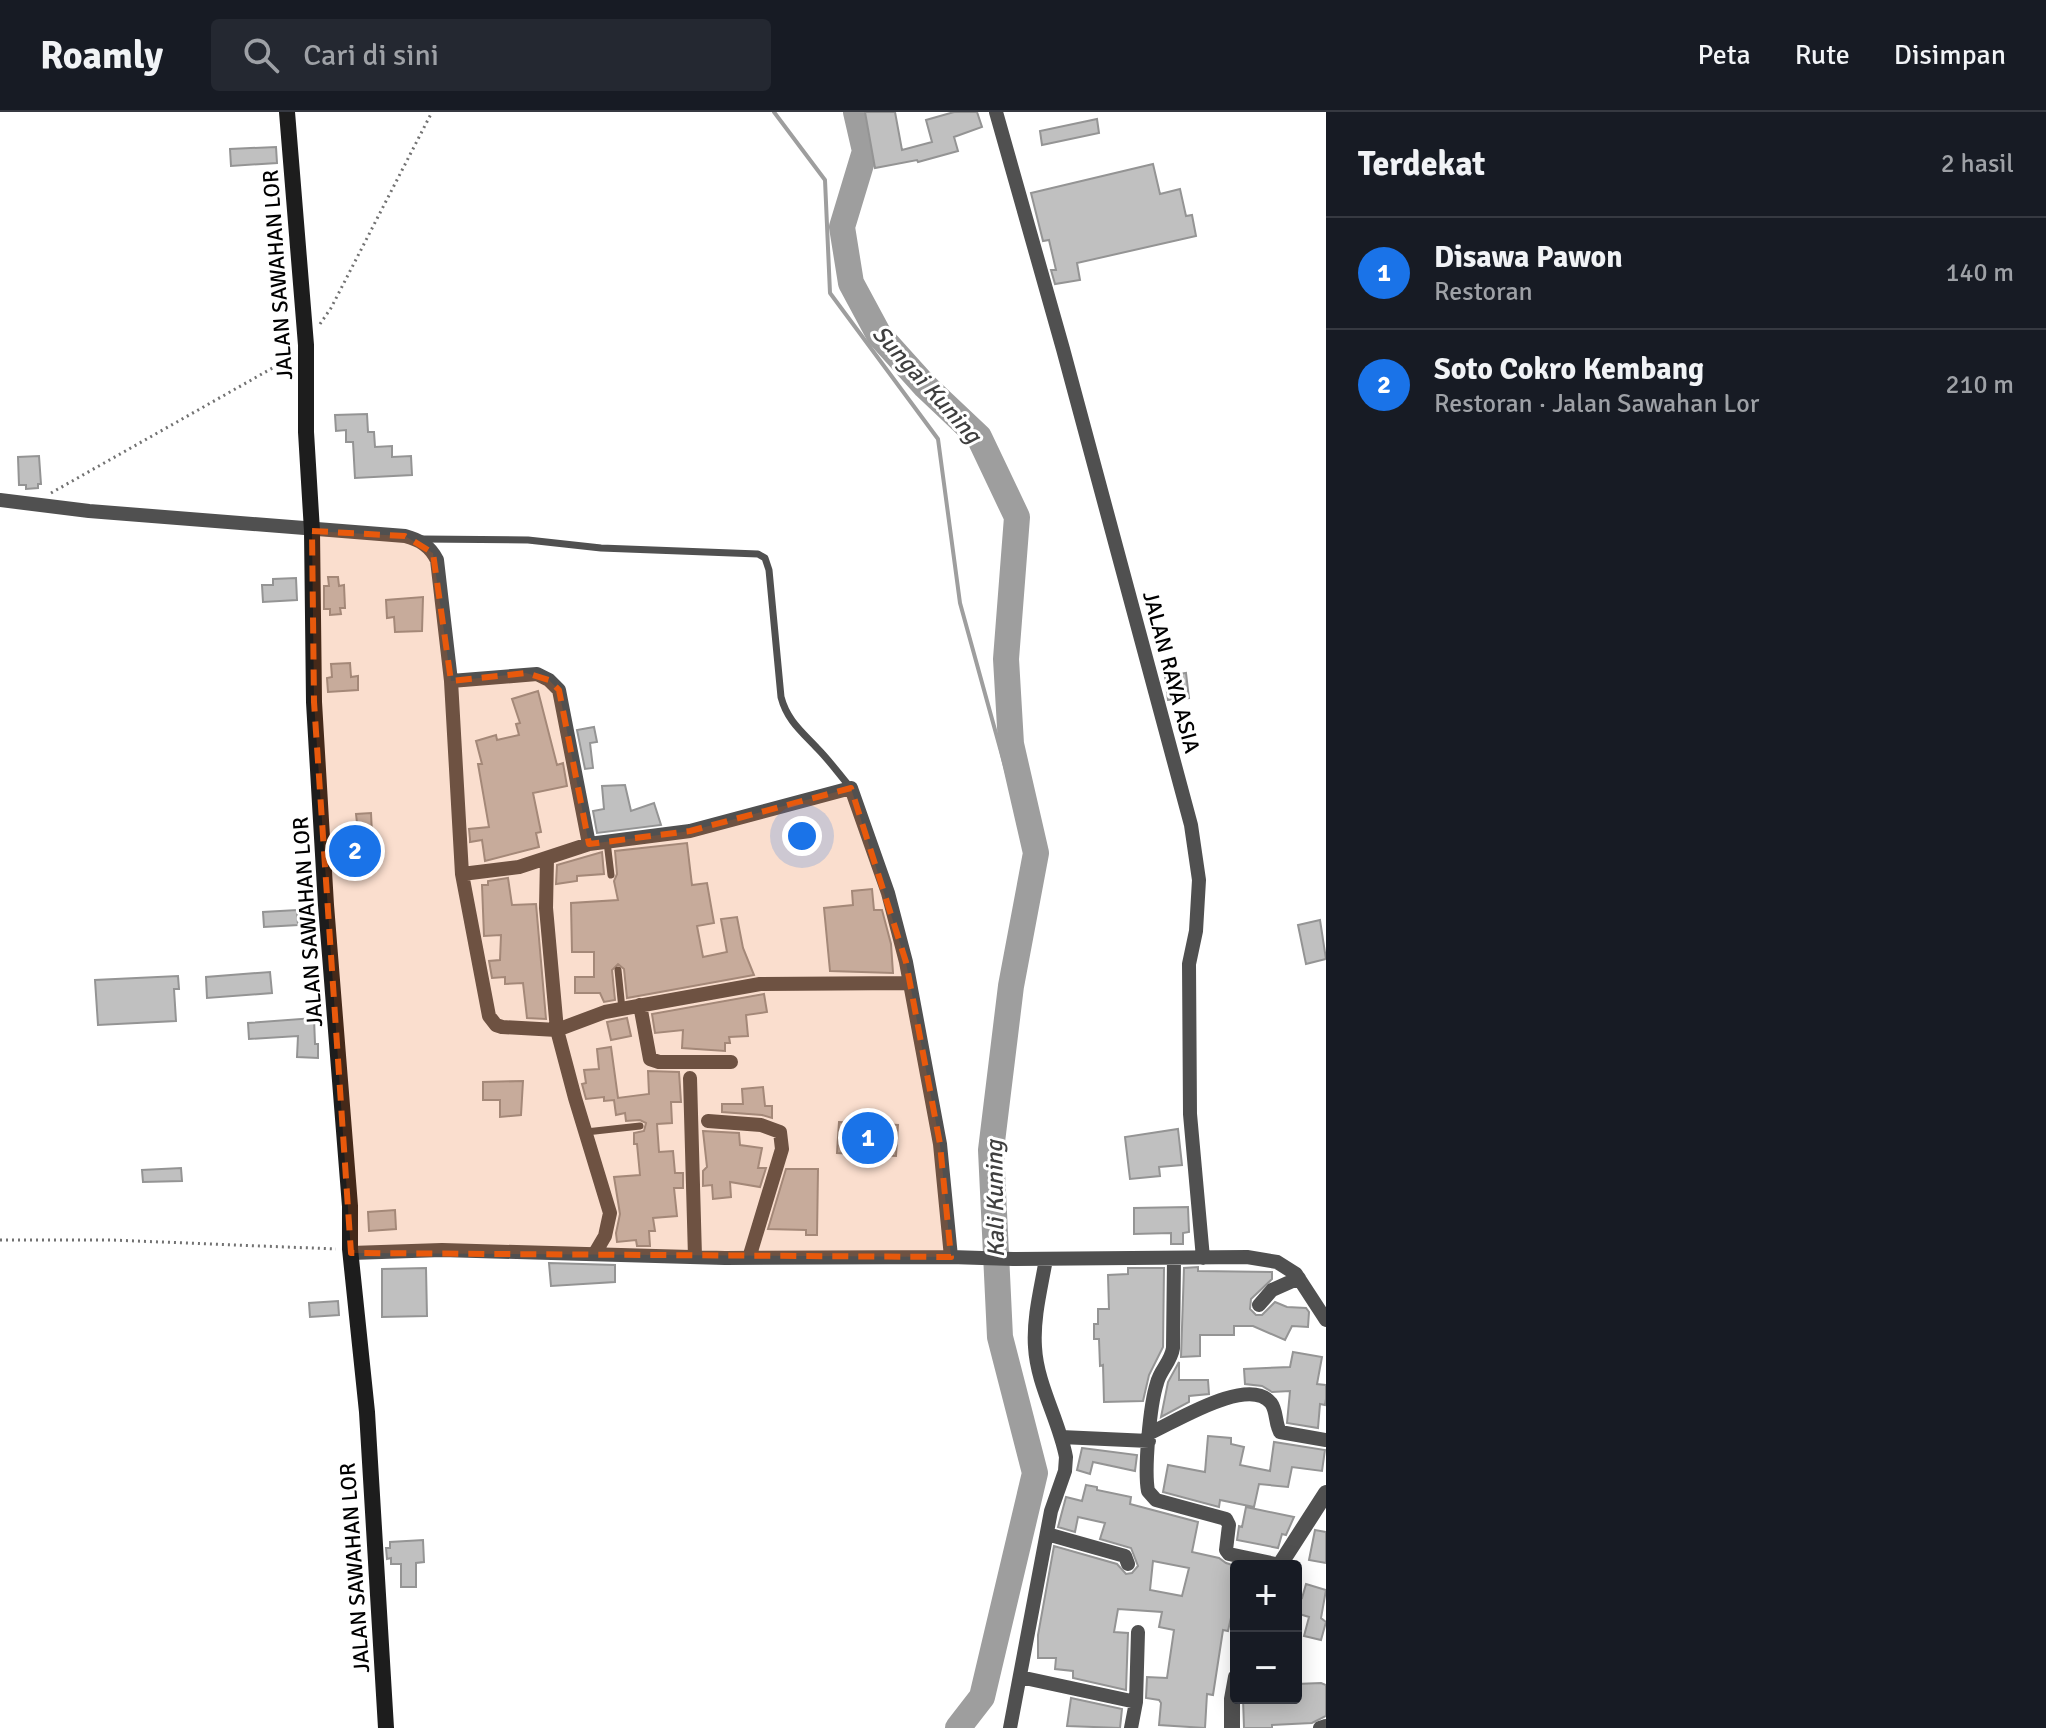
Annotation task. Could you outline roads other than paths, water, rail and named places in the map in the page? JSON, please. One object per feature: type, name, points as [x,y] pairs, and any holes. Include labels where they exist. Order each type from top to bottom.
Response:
[{"type":"main road","name":"JALAN SAWAHAN LOR","points":[[287,112],[306,345],[314,702],[326,905],[350,1206],[350,1251],[367,1412],[386,1728]]},
{"type":"street","name":"JALAN RAYA ASIA","points":[[996,112],[1191,825],[1199,880],[1196,931],[1189,964],[1190,1114],[1203,1258]]},
{"type":"street","points":[[0,500],[416,539],[427,546],[437,560],[451,681],[462,874],[489,1016],[496,1025],[557,1030],[605,1012],[760,984],[909,983]]},
{"type":"street","points":[[451,681],[537,674],[559,690],[589,844]]},
{"type":"street","points":[[462,874],[519,867],[589,844],[690,831],[851,788],[888,893],[909,983],[940,1144],[951,1257]]},
{"type":"street","points":[[547,858],[546,908],[557,1030],[610,1213],[605,1236],[595,1253]]},
{"type":"street","points":[[640,1005],[650,1059],[659,1062],[731,1062]]},
{"type":"street","points":[[690,1078],[695,1257]]},
{"type":"street","points":[[708,1121],[761,1125],[780,1132],[782,1149],[749,1258]]},
{"type":"street","points":[[350,1251],[442,1250],[749,1258],[1247,1257],[1277,1262],[1299,1278],[1326,1320]]},
{"type":"street","points":[[1010,1728],[1051,1511],[1065,1471],[1066,1457],[1039,1371],[1035,1348],[1035,1323],[1046,1259]]},
{"type":"street","points":[[1174,1259],[1173,1348],[1171,1358],[1156,1383],[1147,1485],[1156,1500],[1226,1519],[1229,1525],[1226,1550],[1229,1554],[1256,1560]]},
{"type":"street","points":[[1259,1305],[1272,1290],[1299,1278]]},
{"type":"street","points":[[1061,1437],[1150,1437],[1211,1403],[1243,1395],[1260,1395],[1269,1400],[1274,1408],[1280,1432],[1326,1440]]},
{"type":"street","points":[[1282,1560],[1325,1497]]},
{"type":"street","points":[[1047,1534],[1125,1556],[1128,1564]]},
{"type":"street","points":[[1131,1728],[1136,1702],[1138,1632]]},
{"type":"street","points":[[1020,1677],[1136,1702]]},
{"type":"street","points":[[1232,1704],[1232,1728]]},
{"type":"street","points":[[1320,1728],[1326,1726]]},
{"type":"lane","points":[[416,539],[528,540],[601,548],[758,554],[765,558],[769,570],[785,713],[851,788]]},
{"type":"lane","points":[[607,842],[611,875]]},
{"type":"lane","points":[[618,970],[622,1009]]},
{"type":"lane","points":[[586,1132],[640,1126]]},
{"type":"waterway","name":"Sungai Kuning","points":[[774,112],[825,180],[830,293],[938,439],[960,603],[1029,853],[1028,865]]},
{"type":"waterway","name":"Kali Kuning","points":[[856,112],[865,151],[842,227],[851,283],[879,335],[925,386],[979,437],[1017,517],[1006,659],[1011,744],[1036,853],[1011,986],[991,1150],[1000,1337],[1035,1473],[982,1697],[958,1728]]},
{"type":"place","name":"Soto Cokro Kembang","points":[[355,851]]},
{"type":"place","name":"Disawa Pawon","points":[[868,1138]]}]
